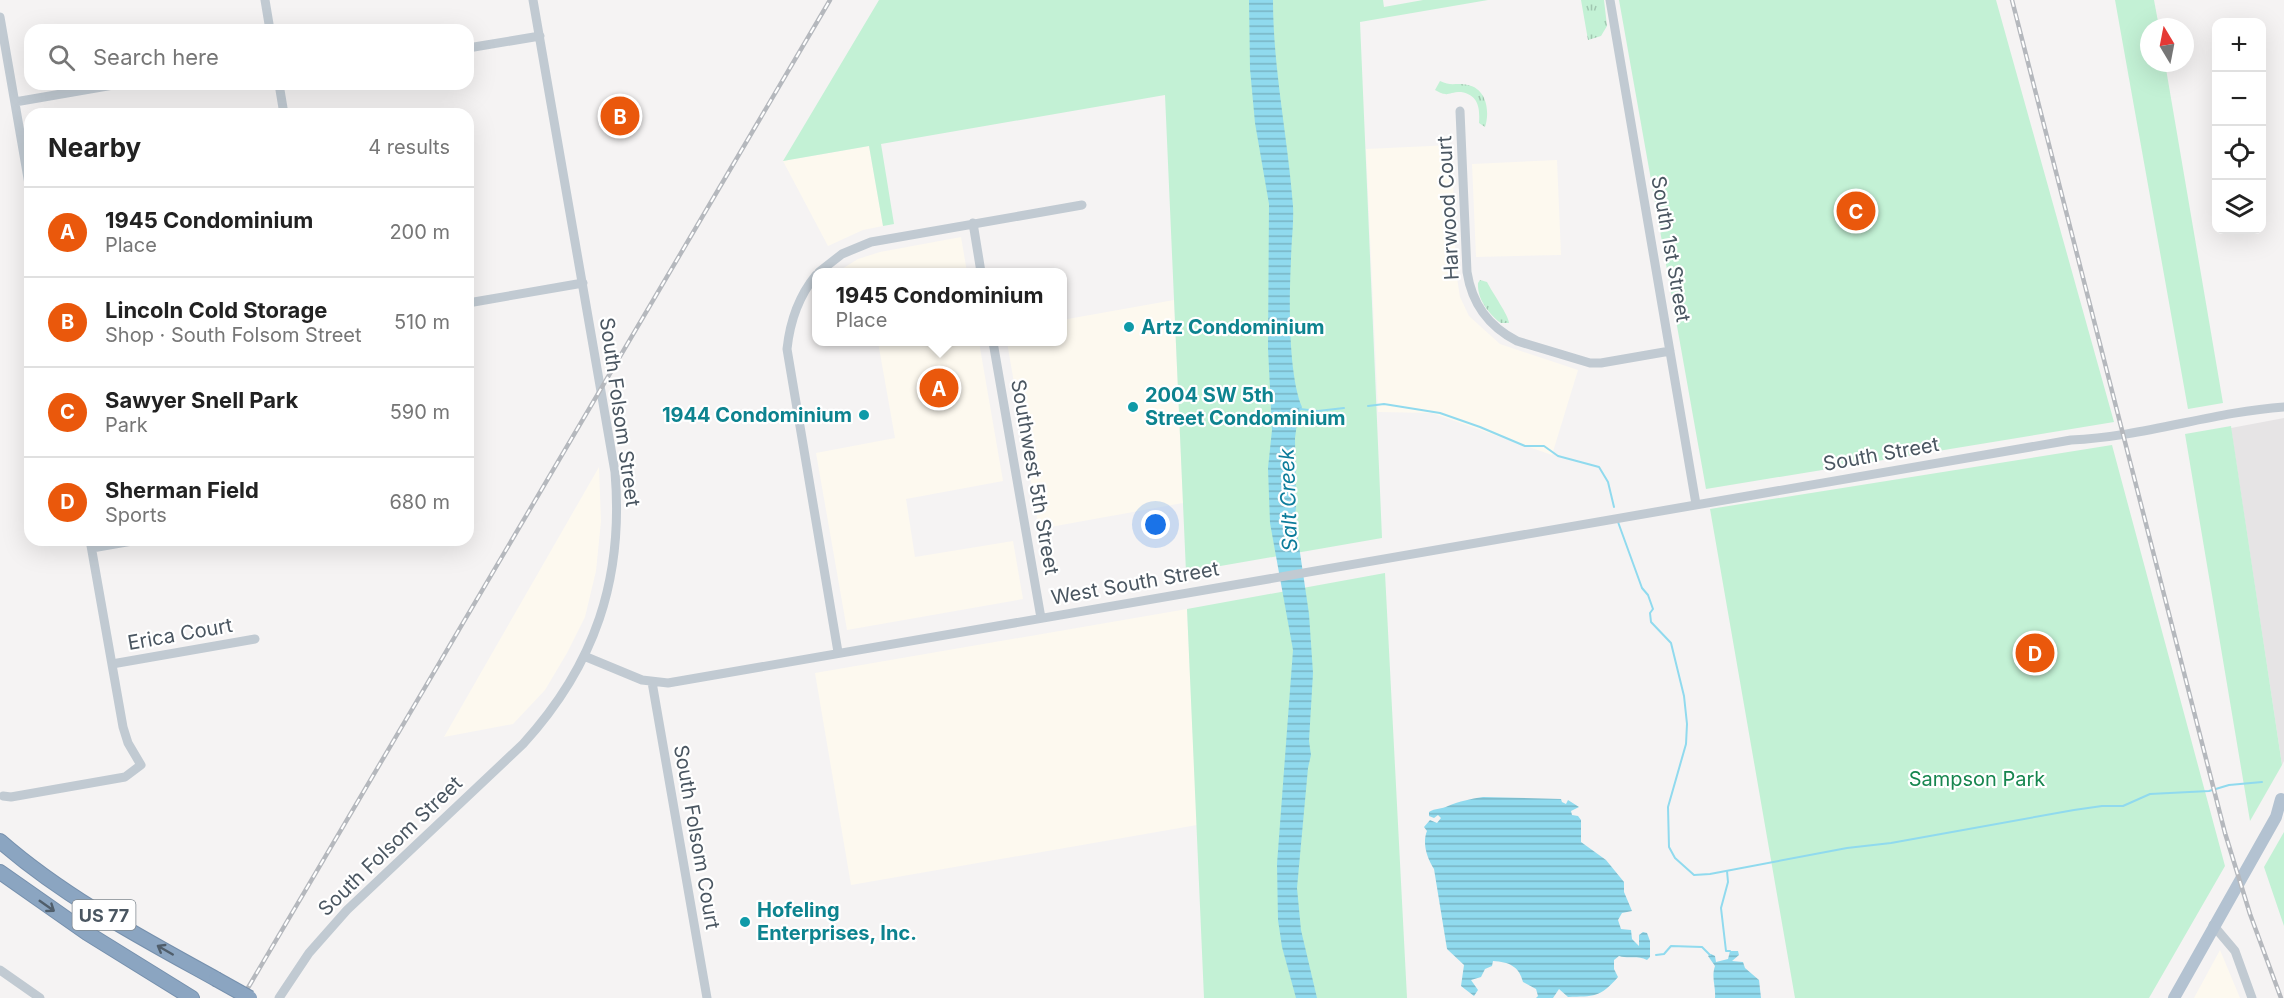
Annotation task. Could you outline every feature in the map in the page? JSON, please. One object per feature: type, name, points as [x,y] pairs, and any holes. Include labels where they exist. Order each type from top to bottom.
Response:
[{"type":"highway","name":"US 77","points":[[0,841],[43,874],[110,919],[250,998]]},
{"type":"highway","name":"US 77","points":[[0,872],[87,933],[192,998]]},
{"type":"main road","points":[[2174,998],[2213,925],[2216,912],[2241,864],[2269,813],[2282,797]]},
{"type":"street","points":[[265,0],[269,24]]},
{"type":"street","name":"South Folsom Street","points":[[279,998],[309,953],[347,910],[523,744],[544,721],[571,682],[596,631],[610,583],[618,529],[615,472],[533,0]]},
{"type":"street","name":"South 1st Street","points":[[1610,0],[1696,504]]},
{"type":"street","points":[[0,16],[24,155]]},
{"type":"street","points":[[474,47],[540,36]]},
{"type":"street","points":[[15,102],[84,90]]},
{"type":"street","points":[[280,90],[283,108]]},
{"type":"street","name":"Harwood Court","points":[[1460,111],[1468,278],[1476,303],[1487,319],[1517,340],[1590,363],[1670,351]]},
{"type":"street","points":[[824,268],[842,254],[871,242],[1082,204]]},
{"type":"street","points":[[973,224],[980,268]]},
{"type":"street","points":[[812,280],[792,317],[788,341],[788,363],[838,652]]},
{"type":"street","points":[[474,302],[583,283]]},
{"type":"street","name":"Southwest 5th Street","points":[[994,346],[1041,618]]},
{"type":"street","name":"South Street","points":[[1696,504],[2071,440],[2128,433],[2207,417],[2284,407]]},
{"type":"street","name":"West South Street","points":[[584,656],[622,673],[652,682],[668,683],[1696,504]]},
{"type":"street","points":[[3,796],[11,797],[125,777],[141,765],[128,743],[123,727],[91,546]]},
{"type":"street","name":"Erica Court","points":[[112,664],[255,639]]},
{"type":"street","name":"South Folsom Court","points":[[652,682],[707,998]]},
{"type":"street","points":[[2213,925],[2235,951],[2252,998]]},
{"type":"street","points":[[0,970],[40,998]]},
{"type":"shaded area","points":[[1452,145],[1456,271],[1460,297],[1469,316],[1500,344],[1578,370],[1552,455],[1432,413],[1378,412],[1366,149]]},
{"type":"shaded area","points":[[869,146],[883,226],[863,230],[828,246],[783,161]]},
{"type":"shaded area","points":[[1557,160],[1561,255],[1476,257],[1472,164]]},
{"type":"shaded area","points":[[961,237],[966,268],[843,268],[858,259],[880,252]]},
{"type":"shaded area","points":[[1174,300],[1183,503],[1039,529],[1008,346],[1067,346],[1067,319]]},
{"type":"shaded area","points":[[879,346],[980,346],[1003,481],[906,499],[915,557],[1013,541],[1023,599],[847,630],[816,453],[895,438]]},
{"type":"shaded area","points":[[2284,418],[2284,761],[2282,765],[2231,428]]},
{"type":"shaded area","points":[[599,467],[601,521],[596,571],[585,617],[567,653],[545,690],[513,724],[444,737]]},
{"type":"shaded area","points":[[1187,609],[1197,825],[851,885],[815,673]]},
{"type":"shaded area","points":[[2220,950],[2240,998],[2194,998]]},
{"type":"green space","points":[[879,0],[1383,0],[1384,7],[1423,0],[1488,0],[1360,22],[1382,538],[1186,572],[1165,95],[881,144],[894,224],[883,226],[869,146],[783,161]]},
{"type":"green space","points":[[1581,0],[1604,0],[1607,26],[1601,36],[1588,40]]},
{"type":"green space","points":[[1619,0],[1996,0],[2114,422],[1706,489]]},
{"type":"green space","points":[[2115,0],[2154,0],[2157,18],[2140,18],[2140,72],[2167,72],[2223,403],[2188,409]]},
{"type":"green space","points":[[1440,81],[1448,84],[1468,85],[1479,91],[1487,108],[1485,127],[1479,123],[1475,99],[1461,92],[1446,94],[1435,90]]},
{"type":"green space","points":[[1480,280],[1487,282],[1509,323],[1501,323],[1485,306],[1479,295]]},
{"type":"green space","points":[[2231,426],[2282,765],[2250,821],[2185,434]]},
{"type":"green space","name":"Sampson Park","points":[[2112,445],[2225,866],[2149,998],[1795,998],[1710,509]]},
{"type":"green space","points":[[1385,573],[1407,998],[1204,998],[1187,609]]},
{"type":"green space","points":[[2284,832],[2284,926],[2264,867]]},
{"type":"water","name":"Salt Creek","points":[[1249,0],[1273,0],[1275,52],[1293,206],[1290,336],[1297,393],[1302,407],[1298,416],[1295,438],[1294,525],[1309,614],[1313,673],[1309,741],[1311,755],[1297,888],[1301,930],[1317,998],[1296,998],[1282,947],[1278,920],[1277,864],[1293,650],[1270,523],[1268,468],[1272,430],[1268,348],[1269,204],[1255,123],[1250,69]]},
{"type":"water","points":[[1483,797],[1561,799],[1566,804],[1568,800],[1579,807],[1571,811],[1572,815],[1578,816],[1581,820],[1581,842],[1606,860],[1624,882],[1624,892],[1632,911],[1622,913],[1618,920],[1621,929],[1631,930],[1632,939],[1639,946],[1639,935],[1643,932],[1647,933],[1650,941],[1650,957],[1647,960],[1619,956],[1614,960],[1614,969],[1618,977],[1606,989],[1590,996],[1568,997],[1559,989],[1553,998],[1536,998],[1538,996],[1536,989],[1523,982],[1516,969],[1504,962],[1493,961],[1492,966],[1485,969],[1481,977],[1471,980],[1478,990],[1474,996],[1461,986],[1464,965],[1447,949],[1434,869],[1426,850],[1427,831],[1424,827],[1430,820],[1437,823],[1441,818],[1438,815],[1434,818],[1429,816],[1429,812],[1461,801]]},
{"type":"water","points":[[1730,951],[1738,951],[1739,955],[1732,961],[1743,962],[1745,968],[1759,980],[1761,998],[1715,998],[1713,974],[1715,966],[1708,956],[1711,954],[1715,956],[1716,962],[1728,959]]},
{"type":"waterway","points":[[1368,406],[1384,404],[1440,413],[1525,446],[1544,446],[1558,456],[1599,467],[1608,482],[1614,507]]},
{"type":"waterway","points":[[1300,409],[1318,411],[1344,408]]},
{"type":"waterway","points":[[1618,522],[1642,588],[1648,595],[1653,609],[1650,613],[1651,622],[1671,643],[1684,696],[1687,724],[1686,744],[1668,807],[1669,847],[1675,858],[1694,875],[2074,810],[2123,806],[2150,794],[2209,791],[2229,785],[2262,782]]},
{"type":"waterway","points":[[1727,871],[1728,882],[1721,908],[1726,951],[1730,951]]},
{"type":"waterway","points":[[1656,955],[1664,954],[1671,946],[1702,947],[1710,955]]},
{"type":"railway","points":[[242,998],[830,0]]},
{"type":"railway","points":[[2012,0],[2225,833],[2250,914],[2281,998]]},
{"type":"place","name":"Lincoln Cold Storage","points":[[620,116]]},
{"type":"place","name":"Sawyer Snell Park","points":[[1856,211]]},
{"type":"place","name":"Artz Condominium","points":[[1129,327]]},
{"type":"place","name":"1945 Condominium","points":[[939,388]]},
{"type":"place","name":"2004 SW 5th Street Condominium","points":[[1133,407]]},
{"type":"place","name":"1944 Condominium","points":[[864,415]]},
{"type":"place","name":"Sherman Field","points":[[2035,653]]},
{"type":"place","name":"Hofeling Enterprises, Inc.","points":[[745,922]]}]
